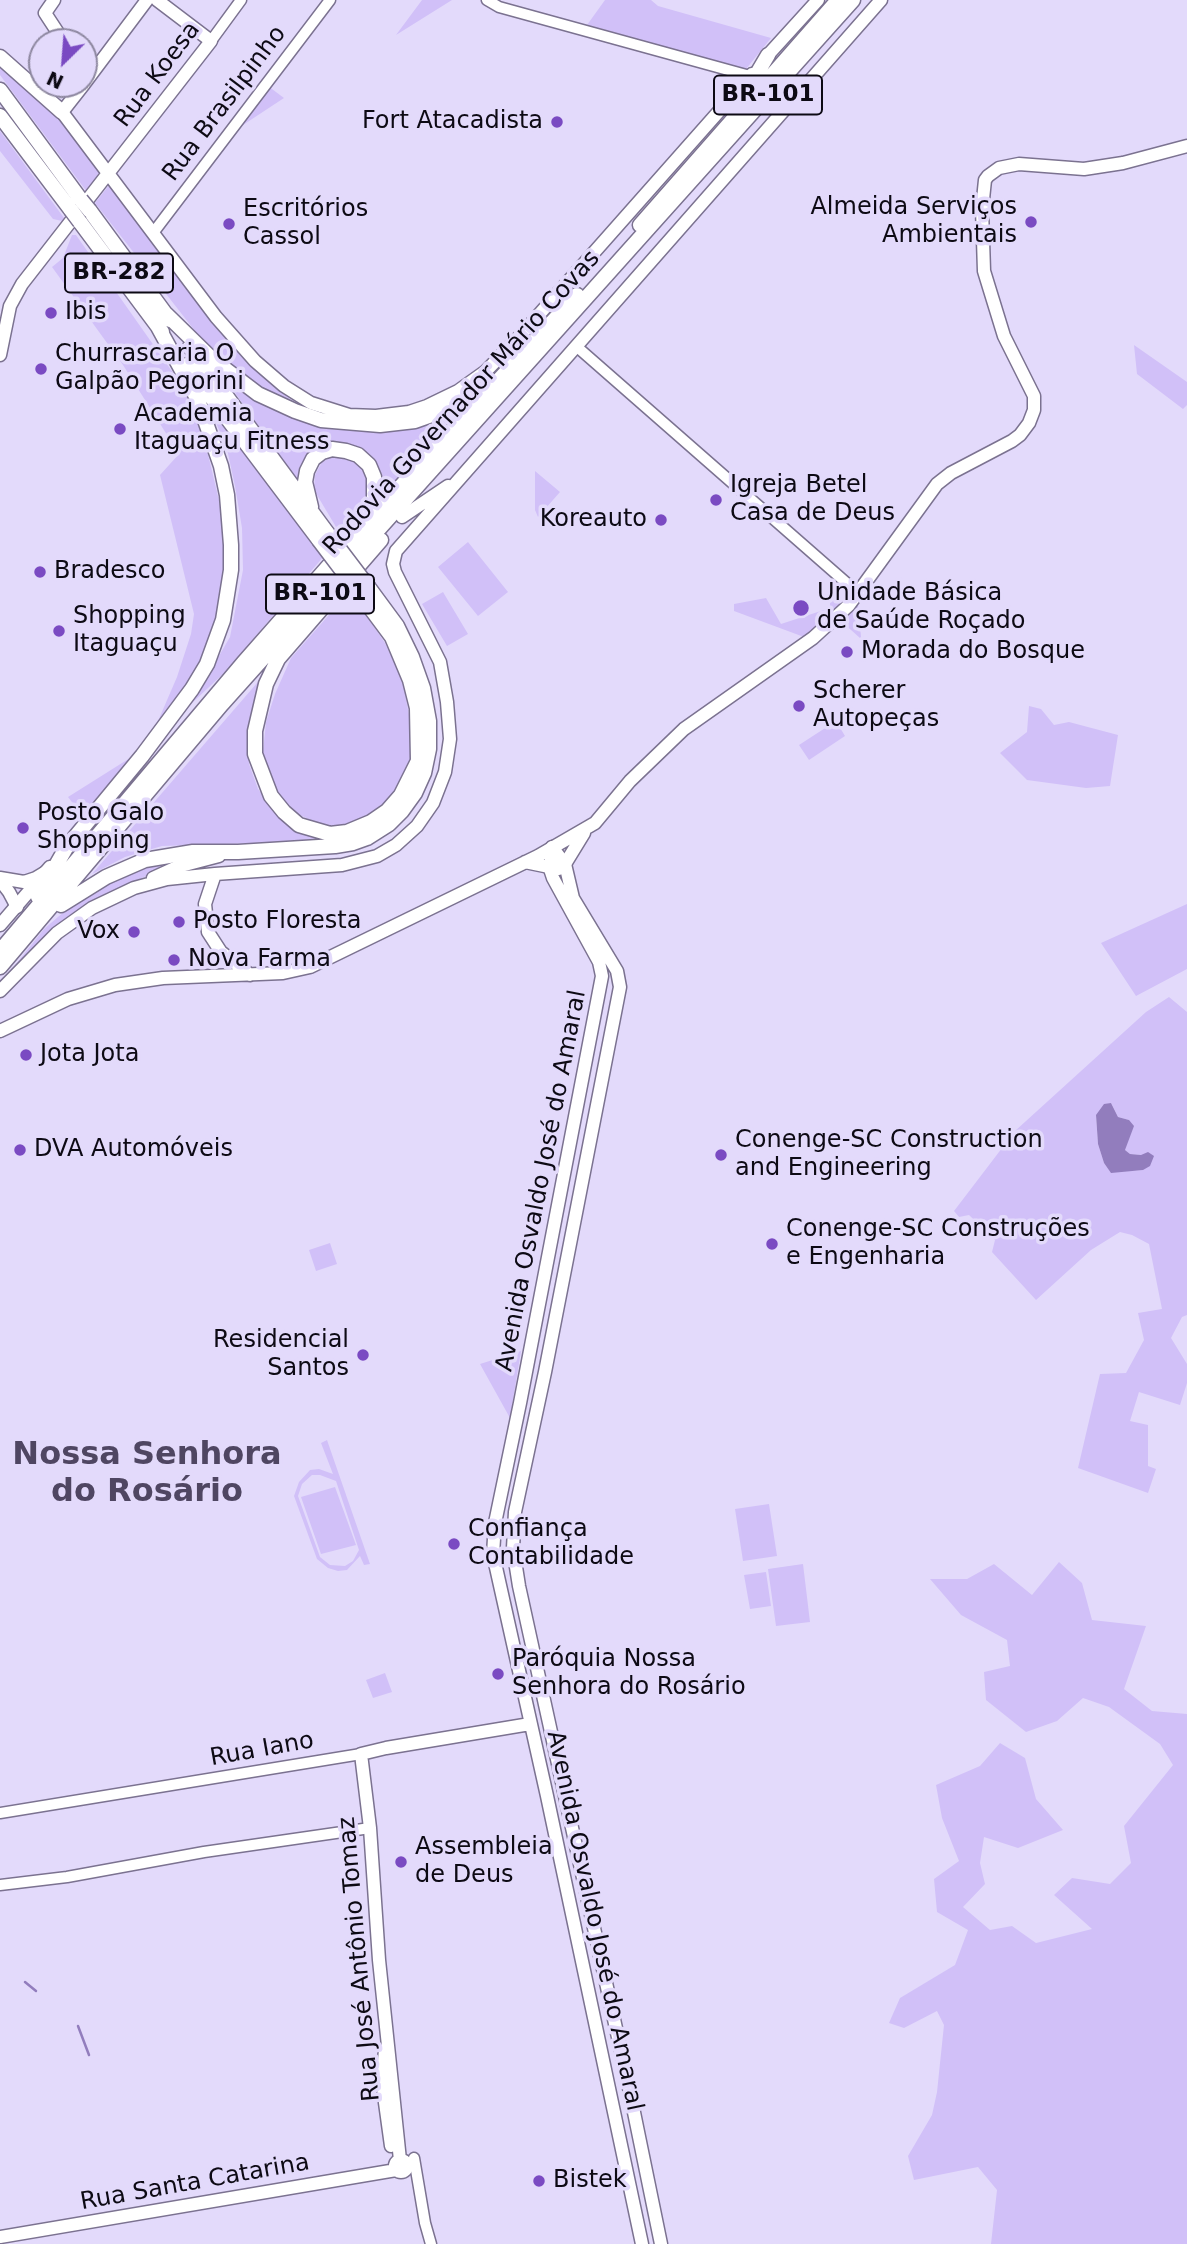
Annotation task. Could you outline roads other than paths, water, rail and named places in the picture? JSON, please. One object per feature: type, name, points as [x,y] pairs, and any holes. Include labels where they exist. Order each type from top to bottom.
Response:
[{"type":"highway","name":"Rodovia Governador Mário Covas","points":[[0,951],[244,662],[355,536],[516,361],[838,0]]},
{"type":"highway","name":"Rodovia Governador Mário Covas","points":[[0,967],[222,704],[853,0]]},
{"type":"highway","points":[[723,130],[768,55]]},
{"type":"highway","points":[[0,57],[62,112]]},
{"type":"highway","name":"BR-282","points":[[0,90],[81,211],[161,319]]},
{"type":"highway","name":"BR-282","points":[[0,116],[81,211]]},
{"type":"highway","points":[[161,319],[324,537],[365,592],[392,637],[410,680],[417,708],[418,761],[401,795],[387,811],[371,822],[347,832],[330,834],[299,824],[284,812],[271,796],[255,754],[255,731],[260,705],[278,659],[401,517],[458,440]]},
{"type":"highway","points":[[161,319],[258,394],[321,420],[380,425],[415,421],[446,410],[482,390],[516,361]]},
{"type":"highway","points":[[161,319],[312,512],[324,537]]},
{"type":"highway","points":[[17,931],[66,848],[192,690],[207,664],[223,620],[231,570],[227,495],[215,444],[161,319]]},
{"type":"highway","points":[[312,512],[305,482],[313,459],[332,449],[358,455],[369,465],[375,488],[368,515],[355,536]]},
{"type":"highway","points":[[40,921],[77,893],[136,863],[179,853],[335,846],[367,838],[388,824],[415,793],[424,773],[429,749],[429,721],[423,688],[397,626],[365,592]]},
{"type":"highway","points":[[142,756],[244,662]]},
{"type":"main road","points":[[54,0],[45,13],[55,28]]},
{"type":"main road","points":[[98,63],[147,0]]},
{"type":"main road","points":[[157,0],[211,40]]},
{"type":"main road","points":[[298,396],[334,412],[376,416],[409,412],[428,406],[486,371],[818,0]]},
{"type":"main road","points":[[134,888],[167,879],[342,865],[377,856],[410,833],[433,803],[440,789],[448,756],[447,702],[440,662],[393,564],[396,551],[881,0]]},
{"type":"main road","name":"Rua Koesa","points":[[0,355],[5,323],[14,298],[29,275],[211,40]]},
{"type":"main road","points":[[72,98],[62,112],[108,175],[241,347],[270,375],[298,396],[321,420]]},
{"type":"main road","points":[[525,862],[550,869],[559,869],[565,864],[580,836],[608,810],[630,781],[684,729],[813,638],[858,593],[937,484],[951,473],[1020,435],[1029,423],[1034,410],[1032,390],[1004,336],[985,276],[982,209],[985,180],[988,176],[999,168],[1019,164],[1084,169],[1123,163],[1187,146]]},
{"type":"main road","points":[[401,517],[463,475]]},
{"type":"main road","points":[[0,1031],[68,999],[115,985],[163,978],[293,972],[310,967],[525,862],[589,827]]},
{"type":"main road","name":"Avenida Osvaldo José do Amaral","points":[[552,847],[565,864],[573,898],[620,978],[620,987],[513,1532],[516,1569],[661,2244]]},
{"type":"main road","name":"Avenida Osvaldo José do Amaral","points":[[552,847],[550,869],[598,962],[602,976],[492,1544],[642,2244]]},
{"type":"main road","points":[[0,925],[66,848]]},
{"type":"main road","points":[[0,991],[34,955],[68,925],[110,898],[177,867],[237,852]]},
{"type":"main road","points":[[0,879],[24,882],[46,872]]},
{"type":"main road","points":[[215,874],[207,893],[204,915],[208,932],[221,952],[250,975]]},
{"type":"main road","points":[[0,879],[17,907]]},
{"type":"main road","points":[[9,892],[21,893],[32,889]]},
{"type":"main road","points":[[221,952],[223,976]]},
{"type":"main road","points":[[566,1168],[571,1176],[582,1179]]},
{"type":"main road","points":[[553,1231],[563,1227],[570,1236]]},
{"type":"main road","name":"Rua Iano","points":[[361,1754],[530,1724],[533,1716],[538,1713],[545,1713],[549,1718]]},
{"type":"main road","name":"Rua José Antônio Tomaz","points":[[361,1754],[370,1828],[375,1920],[387,2039],[403,2169]]},
{"type":"main road","points":[[609,2086],[615,2078],[628,2083]]},
{"type":"main road","name":"Rua Santa Catarina","points":[[0,2237],[403,2169]]},
{"type":"street","name":"Rua Koesa","points":[[211,40],[241,0]]},
{"type":"street","name":"Rua Brasilpinho","points":[[153,233],[330,0]]},
{"type":"street","points":[[487,0],[499,7],[750,76]]},
{"type":"street","points":[[576,346],[858,593]]},
{"type":"street","name":"Rua Iano","points":[[0,1813],[361,1754]]},
{"type":"street","points":[[0,1885],[128,1868],[204,1852],[370,1828]]},
{"type":"street","points":[[414,2158],[403,2169],[431,2244]]},
{"type":"waterway","points":[[25,1982],[36,1991]]},
{"type":"waterway","points":[[78,2026],[89,2055]]},
{"type":"place","name":"Fort Atacadista","points":[[557,122]]},
{"type":"place","name":"Almeida Serviços Ambientais","points":[[1031,222]]},
{"type":"place","name":"Escritórios Cassol","points":[[229,224]]},
{"type":"place","name":"Ibis","points":[[51,313]]},
{"type":"place","name":"Churrascaria O Galpão Pegorini","points":[[41,369]]},
{"type":"place","name":"Academia Itaguaçu Fitness","points":[[120,429]]},
{"type":"place","name":"Igreja Betel Casa de Deus","points":[[716,500]]},
{"type":"place","name":"Koreauto","points":[[661,520]]},
{"type":"place","name":"Bradesco","points":[[40,572]]},
{"type":"place","name":"Unidade Básica de Saúde Roçado","points":[[801,608]]},
{"type":"place","name":"Shopping Itaguaçu","points":[[59,631]]},
{"type":"place","name":"Morada do Bosque","points":[[847,652]]},
{"type":"place","name":"Scherer Autopeças","points":[[799,706]]},
{"type":"place","name":"Posto Galo Shopping","points":[[23,828]]},
{"type":"place","name":"Posto Floresta","points":[[179,922]]},
{"type":"place","name":"Vox","points":[[134,932]]},
{"type":"place","name":"Nova Farma","points":[[174,960]]},
{"type":"place","name":"Jota Jota","points":[[26,1055]]},
{"type":"place","name":"DVA Automóveis","points":[[20,1150]]},
{"type":"place","name":"Conenge-SC Construction and Engineering","points":[[721,1155]]},
{"type":"place","name":"Conenge-SC Construções e Engenharia","points":[[772,1244]]},
{"type":"place","name":"Residencial Santos","points":[[363,1355]]},
{"type":"place","name":"Confiança Contabilidade","points":[[454,1544]]},
{"type":"place","name":"Paróquia Nossa Senhora do Rosário","points":[[498,1674]]},
{"type":"place","name":"Assembleia de Deus","points":[[401,1862]]},
{"type":"place","name":"Bistek","points":[[539,2181]]},
{"type":"district","name":"Nossa Senhora do Rosário","points":[[147,1474]]}]
